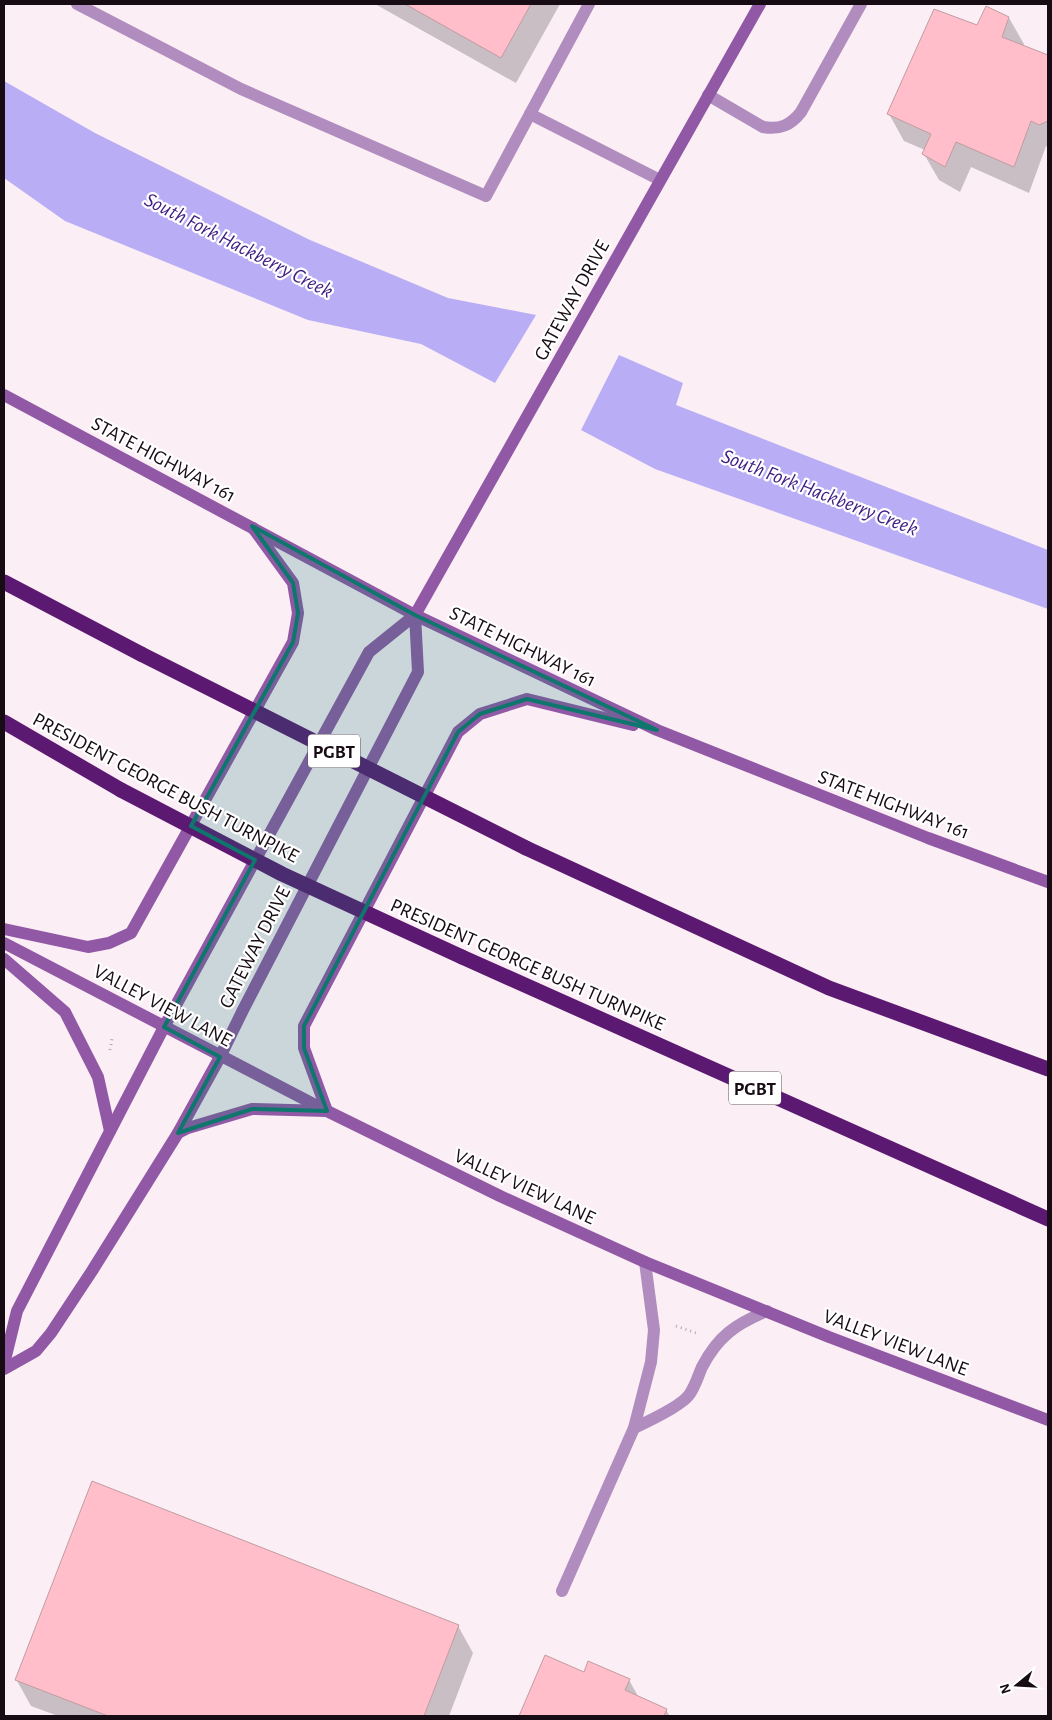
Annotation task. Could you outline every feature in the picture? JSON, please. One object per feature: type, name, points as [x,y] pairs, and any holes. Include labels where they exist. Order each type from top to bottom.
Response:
[{"type":"highway","name":"PGBT","points":[[4,582],[141,654],[526,848],[829,988],[1048,1069]]},
{"type":"highway","name":"PRESIDENT GEORGE BUSH TURNPIKE","points":[[4,722],[121,790],[282,874],[462,957],[1048,1219]]},
{"type":"main road","name":"GATEWAY DRIVE","points":[[4,1364],[17,1311],[164,1028],[369,652],[415,615],[760,4]]},
{"type":"main road","name":"STATE HIGHWAY 161","points":[[4,395],[252,526],[415,615],[657,730],[928,838],[1048,882]]},
{"type":"main road","points":[[4,929],[88,947],[109,944],[131,933],[293,642],[298,613],[293,583],[252,526]]},
{"type":"main road","name":"GATEWAY DRIVE","points":[[4,1370],[36,1351],[51,1333],[178,1133],[220,1056],[418,672],[415,615]]},
{"type":"main road","points":[[178,1133],[188,1128],[252,1109],[327,1111],[304,1048],[304,1026],[458,732],[480,714],[527,699],[657,730]]},
{"type":"main road","name":"VALLEY VIEW LANE","points":[[4,943],[164,1028],[500,1196],[645,1262],[767,1312],[1048,1420]]},
{"type":"main road","points":[[4,959],[65,1012],[98,1077],[110,1131]]},
{"type":"lane","points":[[78,4],[241,89],[486,196],[590,4]]},
{"type":"lane","points":[[708,95],[763,127],[788,126],[801,112],[861,4]]},
{"type":"lane","points":[[530,114],[660,180]]},
{"type":"lane","points":[[562,1591],[634,1428],[651,1362],[654,1330],[645,1262]]},
{"type":"lane","points":[[634,1428],[660,1416],[689,1396],[703,1365],[724,1335],[744,1321],[767,1312]]},
{"type":"path","points":[[110,1056],[112,1039]]},
{"type":"path","points":[[674,1326],[702,1334]]},
{"type":"highlighted area","points":[[252,526],[415,615],[657,730],[527,699],[480,714],[458,732],[304,1026],[304,1048],[327,1111],[252,1109],[178,1133],[220,1057],[164,1027],[255,860],[191,826],[293,642],[298,613],[293,583]]},
{"type":"water","name":"South Fork Hackberry Creek","points":[[4,81],[95,133],[310,240],[448,298],[536,315],[495,383],[421,344],[308,320],[65,221],[4,178]]},
{"type":"water","name":"South Fork Hackberry Creek","points":[[619,355],[683,383],[676,405],[1048,550],[1048,609],[655,469],[581,430]]},
{"type":"building","points":[[405,4],[531,4],[501,58]]},
{"type":"building","points":[[986,6],[1009,17],[1002,37],[1048,55],[1048,121],[1039,125],[1031,121],[1014,167],[956,142],[945,167],[922,154],[931,134],[887,114],[934,9],[977,25]]},
{"type":"building","points":[[92,1481],[459,1625],[424,1716],[108,1716],[15,1680]]},
{"type":"building","points":[[545,1655],[584,1672],[588,1661],[630,1679],[625,1690],[667,1709],[664,1716],[519,1716]]}]
